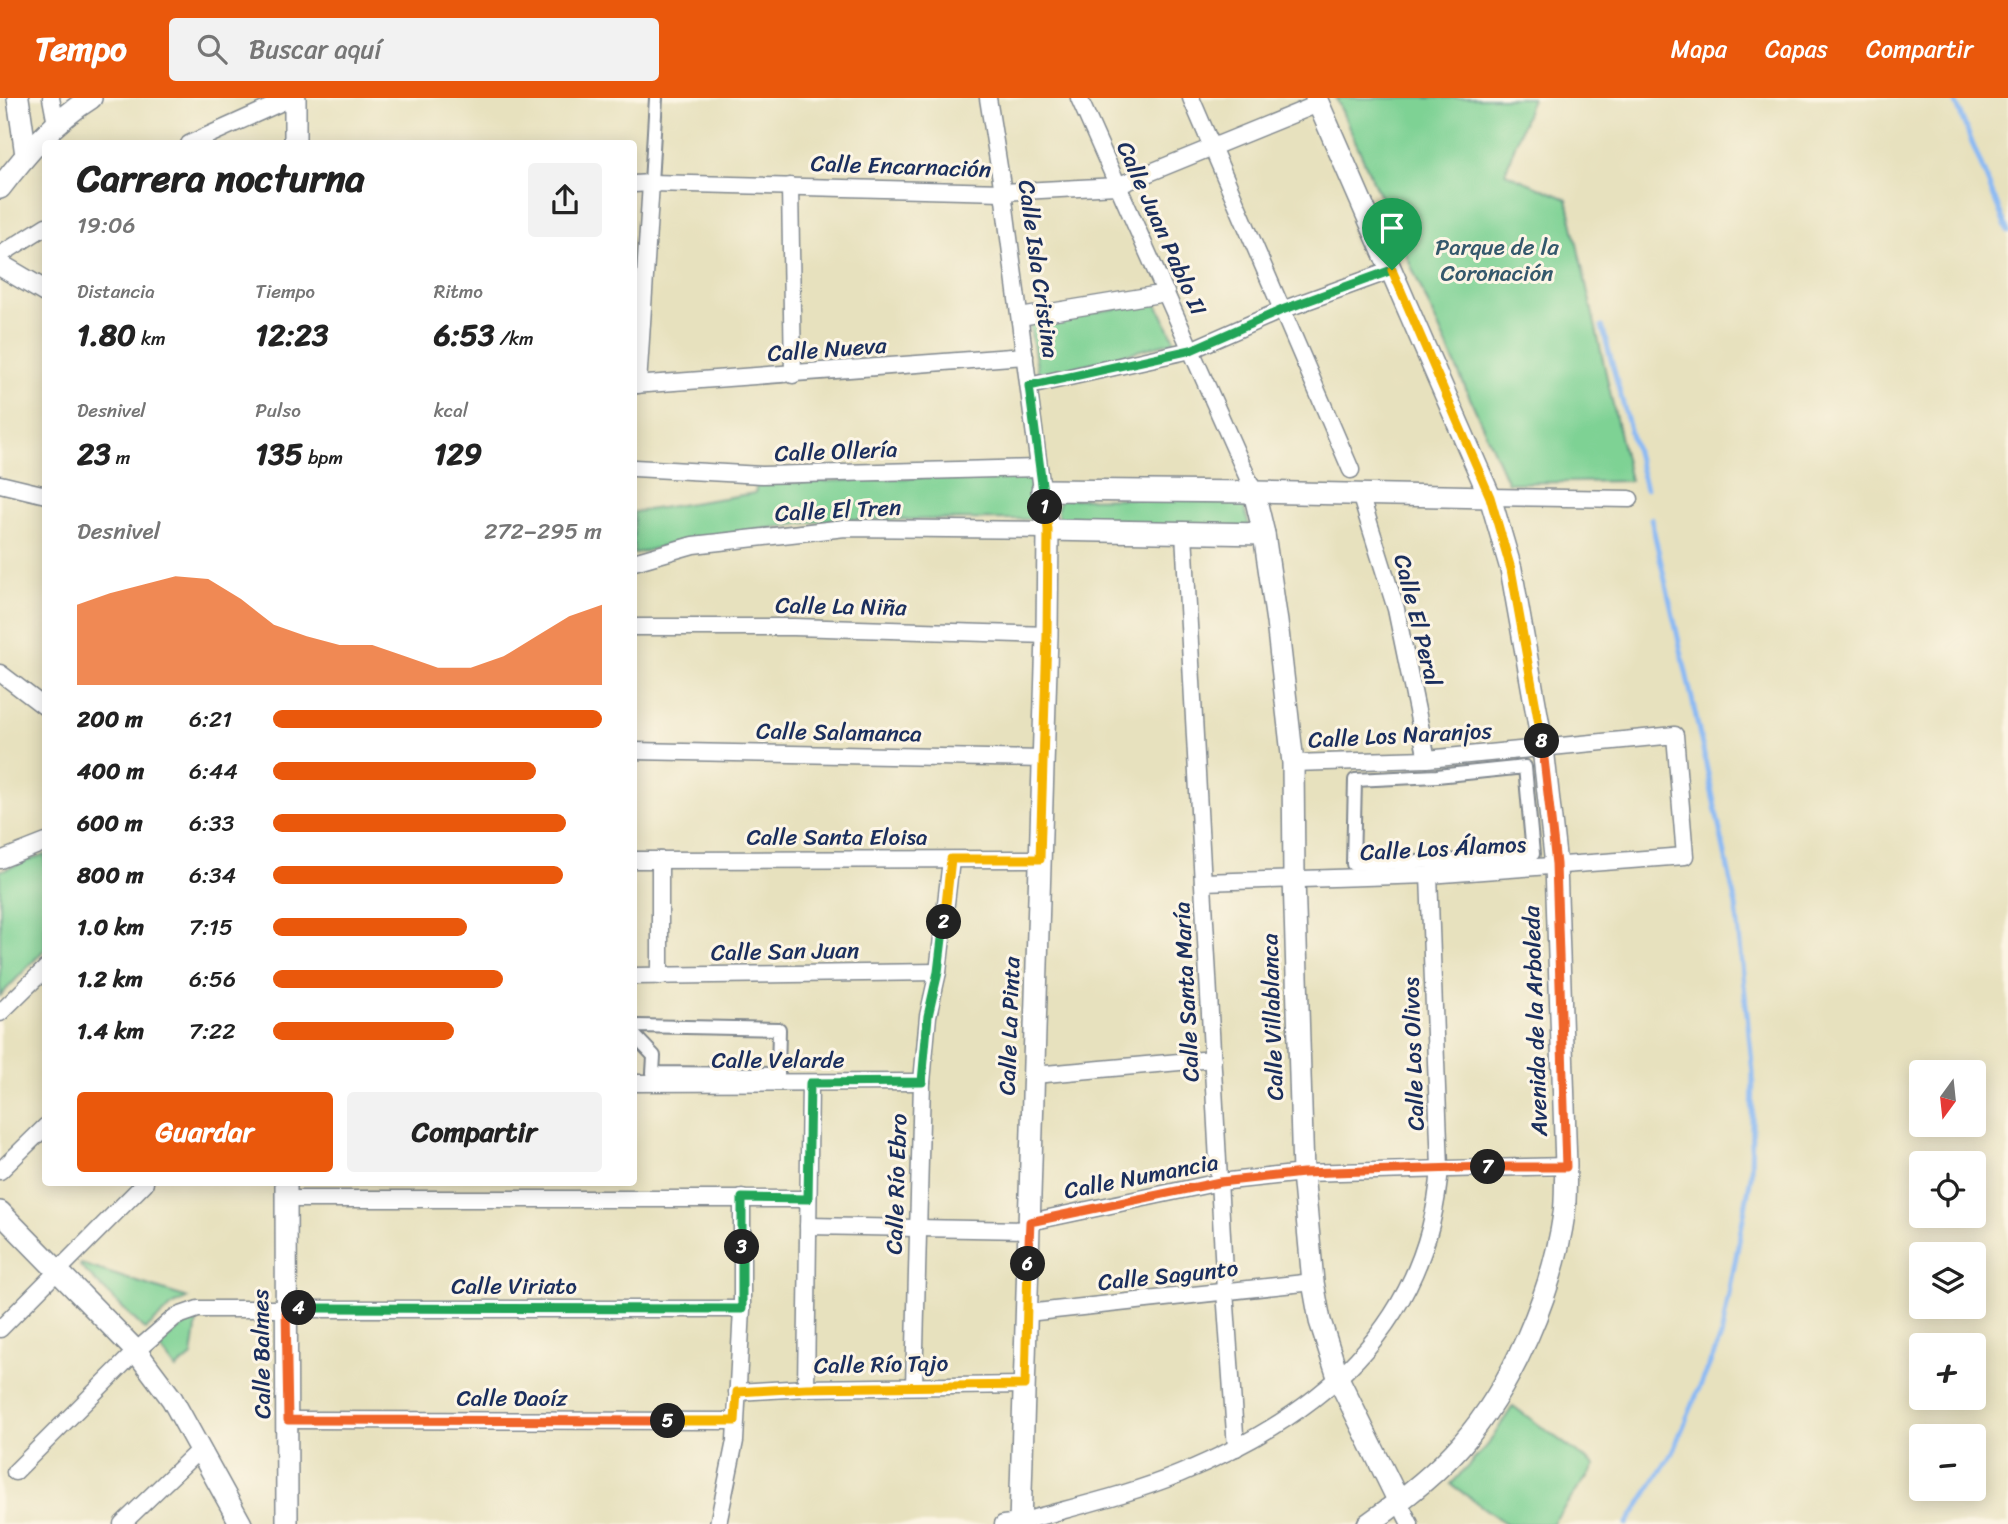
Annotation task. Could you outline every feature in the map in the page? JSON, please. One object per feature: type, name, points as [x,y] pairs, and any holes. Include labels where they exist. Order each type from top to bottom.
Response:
[{"type":"street","points":[[18,98],[26,155]]},
{"type":"street","points":[[51,98],[56,124]]},
{"type":"street","points":[[0,188],[26,155],[56,124],[91,98]]},
{"type":"street","points":[[198,140],[293,98],[295,140]]},
{"type":"street","points":[[637,372],[656,98]]},
{"type":"street","name":"Calle Isla Cristina","points":[[988,98],[1048,530]]},
{"type":"street","name":"Calle Juan Pablo II","points":[[1079,98],[1254,492]]},
{"type":"street","points":[[1191,98],[1351,470]]},
{"type":"street","name":"Calle Encarnación","points":[[637,184],[1003,192],[1117,186],[1317,101]]},
{"type":"street","name":"Avenida de la Arboleda","points":[[1317,101],[1490,497],[1511,569],[1544,748],[1556,864],[1566,1167],[1564,1211],[1557,1254],[1544,1298],[1493,1401],[1462,1444],[1437,1469],[1399,1502],[1368,1524]]},
{"type":"street","points":[[790,186],[793,375]]},
{"type":"street","points":[[0,255],[42,229]]},
{"type":"street","points":[[0,265],[42,290]]},
{"type":"street","points":[[1029,386],[1191,350],[1282,310],[1392,270]]},
{"type":"street","points":[[1020,317],[1166,293]]},
{"type":"street","name":"Calle Nueva","points":[[637,385],[1025,356]]},
{"type":"street","name":"Calle Ollería","points":[[637,468],[762,475],[1039,468]]},
{"type":"street","points":[[0,484],[42,494]]},
{"type":"street","points":[[1042,490],[1630,499]]},
{"type":"street","name":"Calle Villablanca","points":[[1254,492],[1264,534],[1287,695],[1293,763],[1303,1173],[1313,1282],[1320,1321],[1339,1380],[1410,1524]]},
{"type":"street","name":"Calle El Peral","points":[[1360,494],[1396,609],[1427,759]]},
{"type":"street","name":"Calle El Tren","points":[[637,561],[693,545],[833,529],[1048,530]]},
{"type":"street","points":[[1048,530],[1264,534]]},
{"type":"street","name":"Calle La Pinta","points":[[1015,1523],[1025,1385],[1048,530]]},
{"type":"street","name":"Calle Santa María","points":[[1184,533],[1236,1448]]},
{"type":"street","name":"Calle La Niña","points":[[637,627],[794,627],[1047,635]]},
{"type":"street","points":[[0,673],[42,705]]},
{"type":"street","name":"Calle Los Naranjos","points":[[1293,763],[1427,759],[1675,734],[1685,856]]},
{"type":"street","name":"Calle Salamanca","points":[[637,751],[1043,759]]},
{"type":"street","points":[[1525,767],[1533,854],[1447,861],[1353,864],[1355,780],[1437,776],[1525,767]]},
{"type":"street","points":[[0,860],[42,844]]},
{"type":"street","name":"Calle Los Álamos","points":[[1203,882],[1294,877],[1429,875],[1685,856]]},
{"type":"street","name":"Calle Río Ebro","points":[[914,1386],[922,1082],[928,1016],[938,972],[951,859]]},
{"type":"street","name":"Calle Santa Eloisa","points":[[637,860],[1040,859]]},
{"type":"street","points":[[660,860],[660,976]]},
{"type":"street","name":"Calle Los Olivos","points":[[1015,1523],[1177,1475],[1273,1429],[1339,1380],[1372,1343],[1401,1301],[1425,1249],[1437,1202],[1440,1168],[1429,875]]},
{"type":"street","points":[[0,1013],[42,972]]},
{"type":"street","name":"Calle San Juan","points":[[637,976],[938,972]]},
{"type":"street","points":[[637,1026],[779,1028],[778,1074],[653,1073],[654,1056],[637,1035]]},
{"type":"street","points":[[1034,1075],[1213,1059]]},
{"type":"street","name":"Calle Velarde","points":[[637,1083],[922,1082]]},
{"type":"street","points":[[806,1388],[810,1083]]},
{"type":"street","points":[[0,1171],[42,1130]]},
{"type":"street","name":"Calle Numancia","points":[[808,1226],[1029,1226],[1220,1182],[1303,1173],[1566,1167]]},
{"type":"street","points":[[0,1329],[142,1186]]},
{"type":"street","points":[[286,1191],[808,1199]]},
{"type":"street","name":"Calle Balmes","points":[[286,1191],[287,1524]]},
{"type":"street","points":[[718,1524],[735,1441],[742,1309],[742,1198]]},
{"type":"street","points":[[0,1212],[136,1351],[172,1399],[241,1524]]},
{"type":"street","name":"Calle Sagunto","points":[[1027,1313],[1313,1282]]},
{"type":"street","name":"Calle Viriato","points":[[15,1472],[136,1351],[175,1317],[198,1309],[742,1309]]},
{"type":"street","name":"Calle Río Tajo","points":[[737,1392],[806,1388],[1025,1385]]},
{"type":"street","name":"Calle Daoíz","points":[[288,1420],[735,1421]]},
{"type":"street","points":[[122,1524],[200,1449]]},
{"type":"green space","name":"Parque de la Coronación","points":[[1336,98],[1532,98],[1505,173],[1567,199],[1630,481],[1508,483]]},
{"type":"green space","points":[[1156,302],[1175,341],[1039,377],[1029,323]]},
{"type":"green space","points":[[1033,473],[1036,519],[829,520],[692,539],[637,553],[637,512],[755,493],[757,484]]},
{"type":"green space","points":[[1241,497],[1250,528],[1064,523],[1058,512],[1061,499]]},
{"type":"green space","points":[[42,855],[42,952],[0,996],[0,871]]},
{"type":"green space","points":[[81,1264],[188,1298],[172,1306],[145,1330],[80,1266]]},
{"type":"green space","points":[[197,1321],[192,1356],[176,1369],[158,1345],[189,1322]]},
{"type":"green space","points":[[1513,1406],[1595,1466],[1552,1524],[1506,1524],[1451,1484],[1487,1446]]},
{"type":"waterway","points":[[1954,98],[2008,232]]},
{"type":"waterway","points":[[1602,326],[1646,489]]},
{"type":"waterway","points":[[1627,1524],[1672,1453],[1721,1337],[1751,1176],[1753,1073],[1736,906],[1651,519]]},
{"type":"route","points":[[1392,270],[1490,497],[1511,569],[1544,748],[1556,864],[1566,1167],[1303,1173],[1220,1182],[1030,1222],[1025,1385],[806,1388],[737,1392],[735,1421],[288,1420],[286,1308],[742,1309],[742,1198],[808,1199],[810,1083],[922,1082],[928,1016],[938,972],[951,859],[1040,859],[1048,530],[1029,386],[1191,350],[1282,310],[1392,270]]}]
